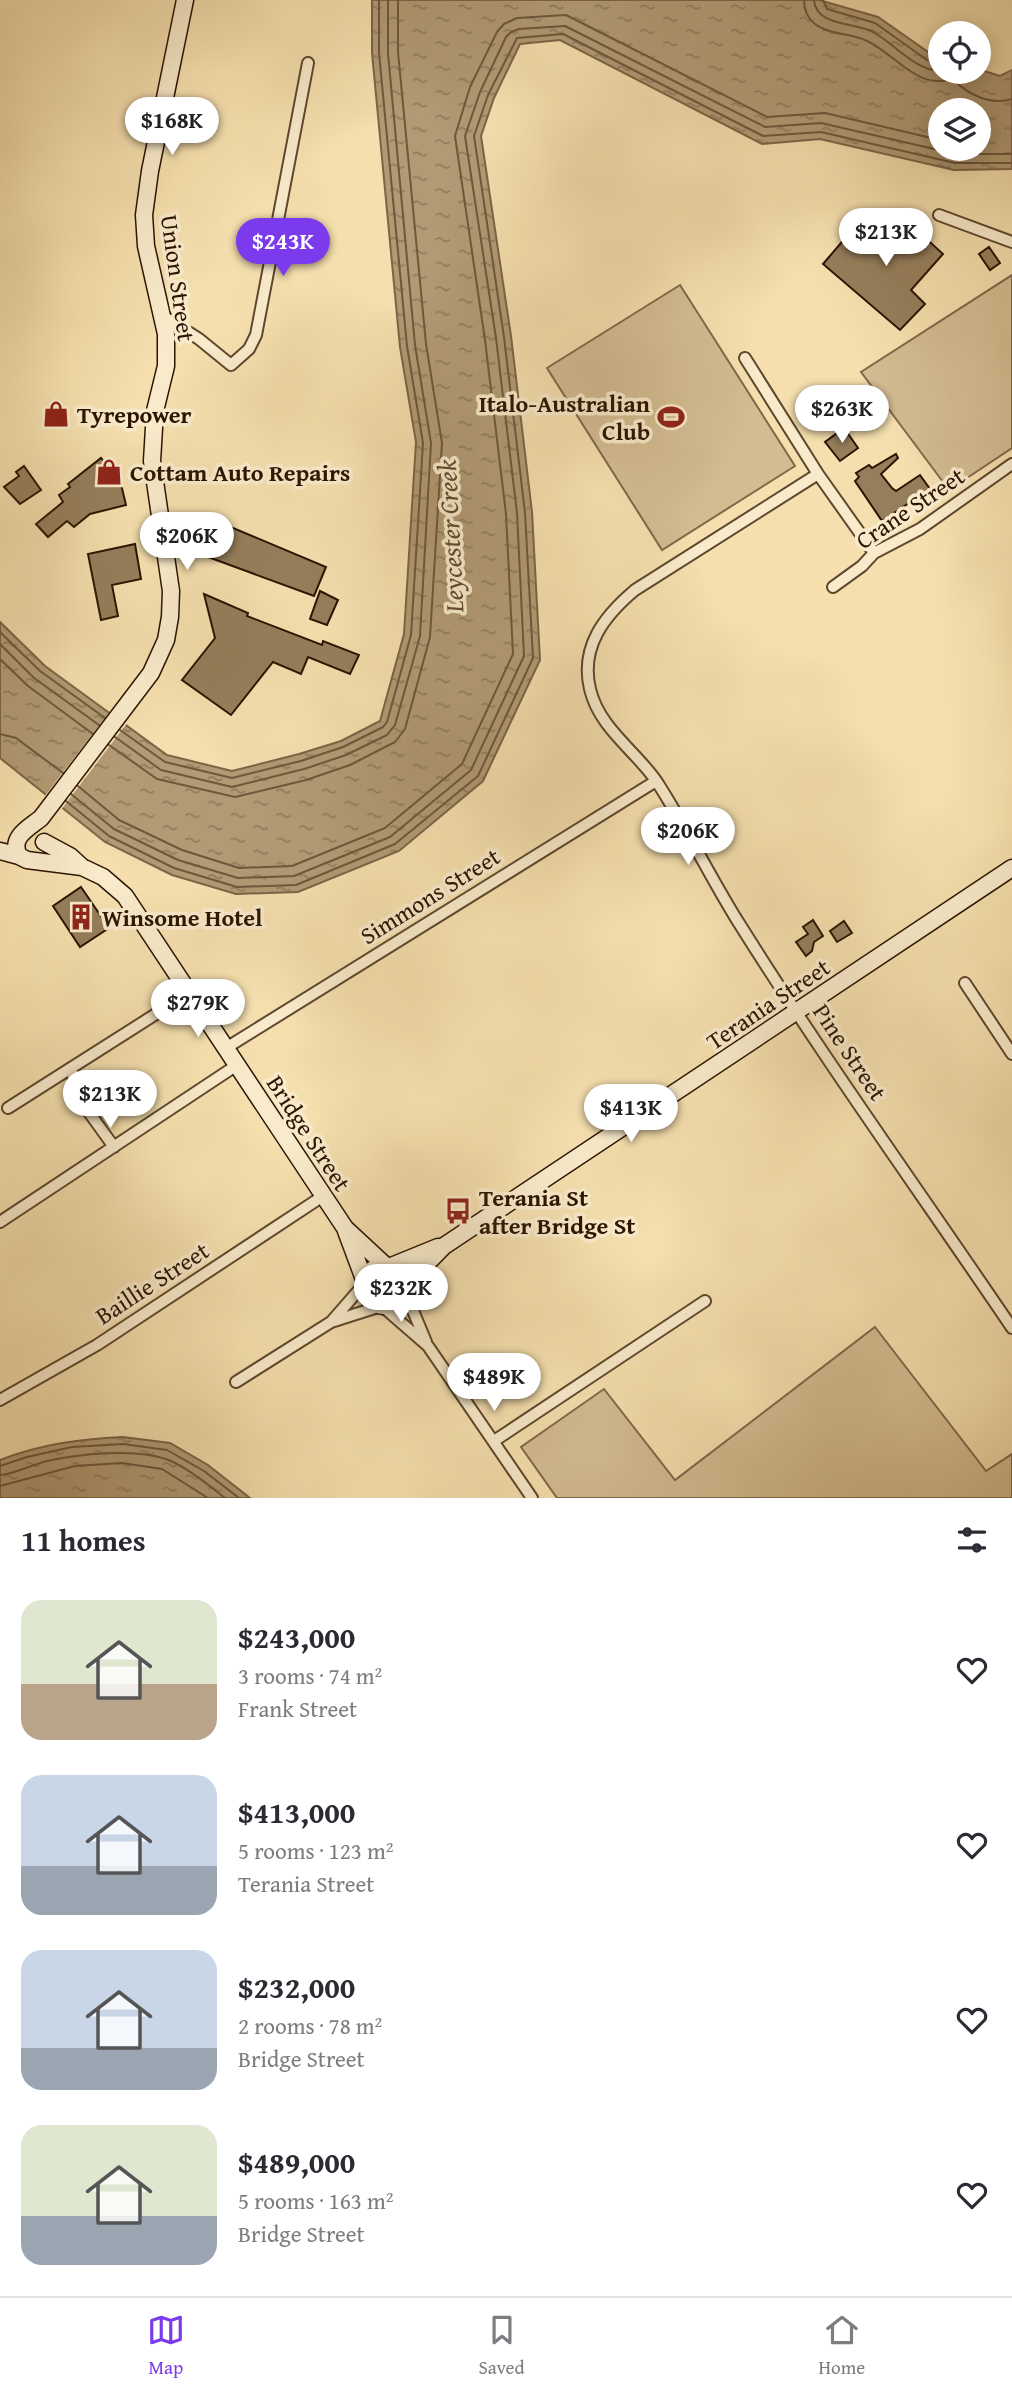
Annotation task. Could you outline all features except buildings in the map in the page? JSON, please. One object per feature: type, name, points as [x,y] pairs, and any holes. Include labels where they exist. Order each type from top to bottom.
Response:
[{"type":"main road","name":"Union Street","points":[[21,835],[41,818],[151,673],[166,640],[171,591],[152,461],[155,411],[167,352],[163,316],[146,246],[144,215],[150,171],[185,0]]},
{"type":"main road","points":[[21,835],[15,844],[25,858],[42,854],[41,818]]},
{"type":"main road","points":[[0,844],[32,831],[42,839]]},
{"type":"main road","name":"Bridge Street","points":[[42,839],[70,856],[82,867],[103,877],[125,896],[345,1228],[388,1267]]},
{"type":"main road","name":"Bridge Street","points":[[0,851],[63,867],[82,867]]},
{"type":"main road","name":"Terania Street","points":[[388,1267],[444,1246],[1012,868]]},
{"type":"main road","name":"Bridge Street","points":[[345,1228],[365,1282]]},
{"type":"main road","name":"Terania Street","points":[[404,1288],[444,1246]]},
{"type":"main road","points":[[388,1267],[400,1274],[404,1288],[397,1302],[382,1306],[369,1300],[365,1292],[365,1282],[373,1270],[388,1267]]},
{"type":"street","points":[[163,316],[199,339],[231,365],[249,349],[256,335],[307,63]]},
{"type":"street","points":[[939,215],[1012,242]]},
{"type":"street","points":[[745,358],[818,474],[874,554]]},
{"type":"street","name":"Crane Street","points":[[833,587],[874,554],[920,529],[1012,464]]},
{"type":"street","name":"Pine Street","points":[[818,474],[635,590],[616,606],[600,627],[589,649],[587,668],[590,690],[599,714],[656,780],[737,919],[1012,1328]]},
{"type":"street","name":"Simmons Street","points":[[226,1048],[656,780]]},
{"type":"street","points":[[965,983],[1012,1054]]},
{"type":"street","points":[[8,1108],[189,993]]},
{"type":"street","points":[[0,1222],[237,1065]]},
{"type":"street","points":[[71,1068],[78,1097],[114,1147]]},
{"type":"street","name":"Baillie Street","points":[[0,1400],[97,1345],[323,1196]]},
{"type":"street","points":[[331,1322],[365,1282]]},
{"type":"street","points":[[404,1288],[428,1346],[532,1498]]},
{"type":"street","points":[[495,1441],[705,1301]]},
{"type":"street","points":[[236,1382],[331,1322],[382,1306],[428,1346]]},
{"type":"shaded area","points":[[1012,275],[1012,448],[949,490],[861,372]]},
{"type":"shaded area","name":"Italo-Australian Club","points":[[680,285],[795,466],[662,550],[547,368]]},
{"type":"shaded area","points":[[875,1327],[986,1471],[1012,1454],[1012,1498],[557,1498],[521,1447],[604,1389],[675,1480]]},
{"type":"water","name":"Leycester Creek","points":[[372,0],[819,0],[878,17],[928,52],[928,84],[991,84],[991,73],[1000,76],[1012,70],[1012,169],[954,170],[820,139],[762,144],[560,40],[520,44],[494,98],[481,136],[511,336],[532,512],[540,660],[483,781],[399,851],[298,892],[236,894],[172,875],[105,842],[0,758],[0,622],[45,666],[167,755],[232,771],[341,741],[380,721],[404,634],[416,442],[400,347],[372,53]]},
{"type":"water","points":[[123,1437],[170,1443],[208,1465],[250,1498],[0,1498],[0,1460],[61,1443]]},
{"type":"pier","points":[[111,710],[128,722],[61,810],[44,797]]},
{"type":"place","name":"Tyrepower","points":[[56,414]]},
{"type":"place","name":"Italo-Australian Club","points":[[671,417]]},
{"type":"place","name":"Cottam Auto Repairs","points":[[109,472]]},
{"type":"place","name":"Winsome Hotel","points":[[81,917]]},
{"type":"place","name":"Terania St after Bridge St","points":[[458,1211]]}]
